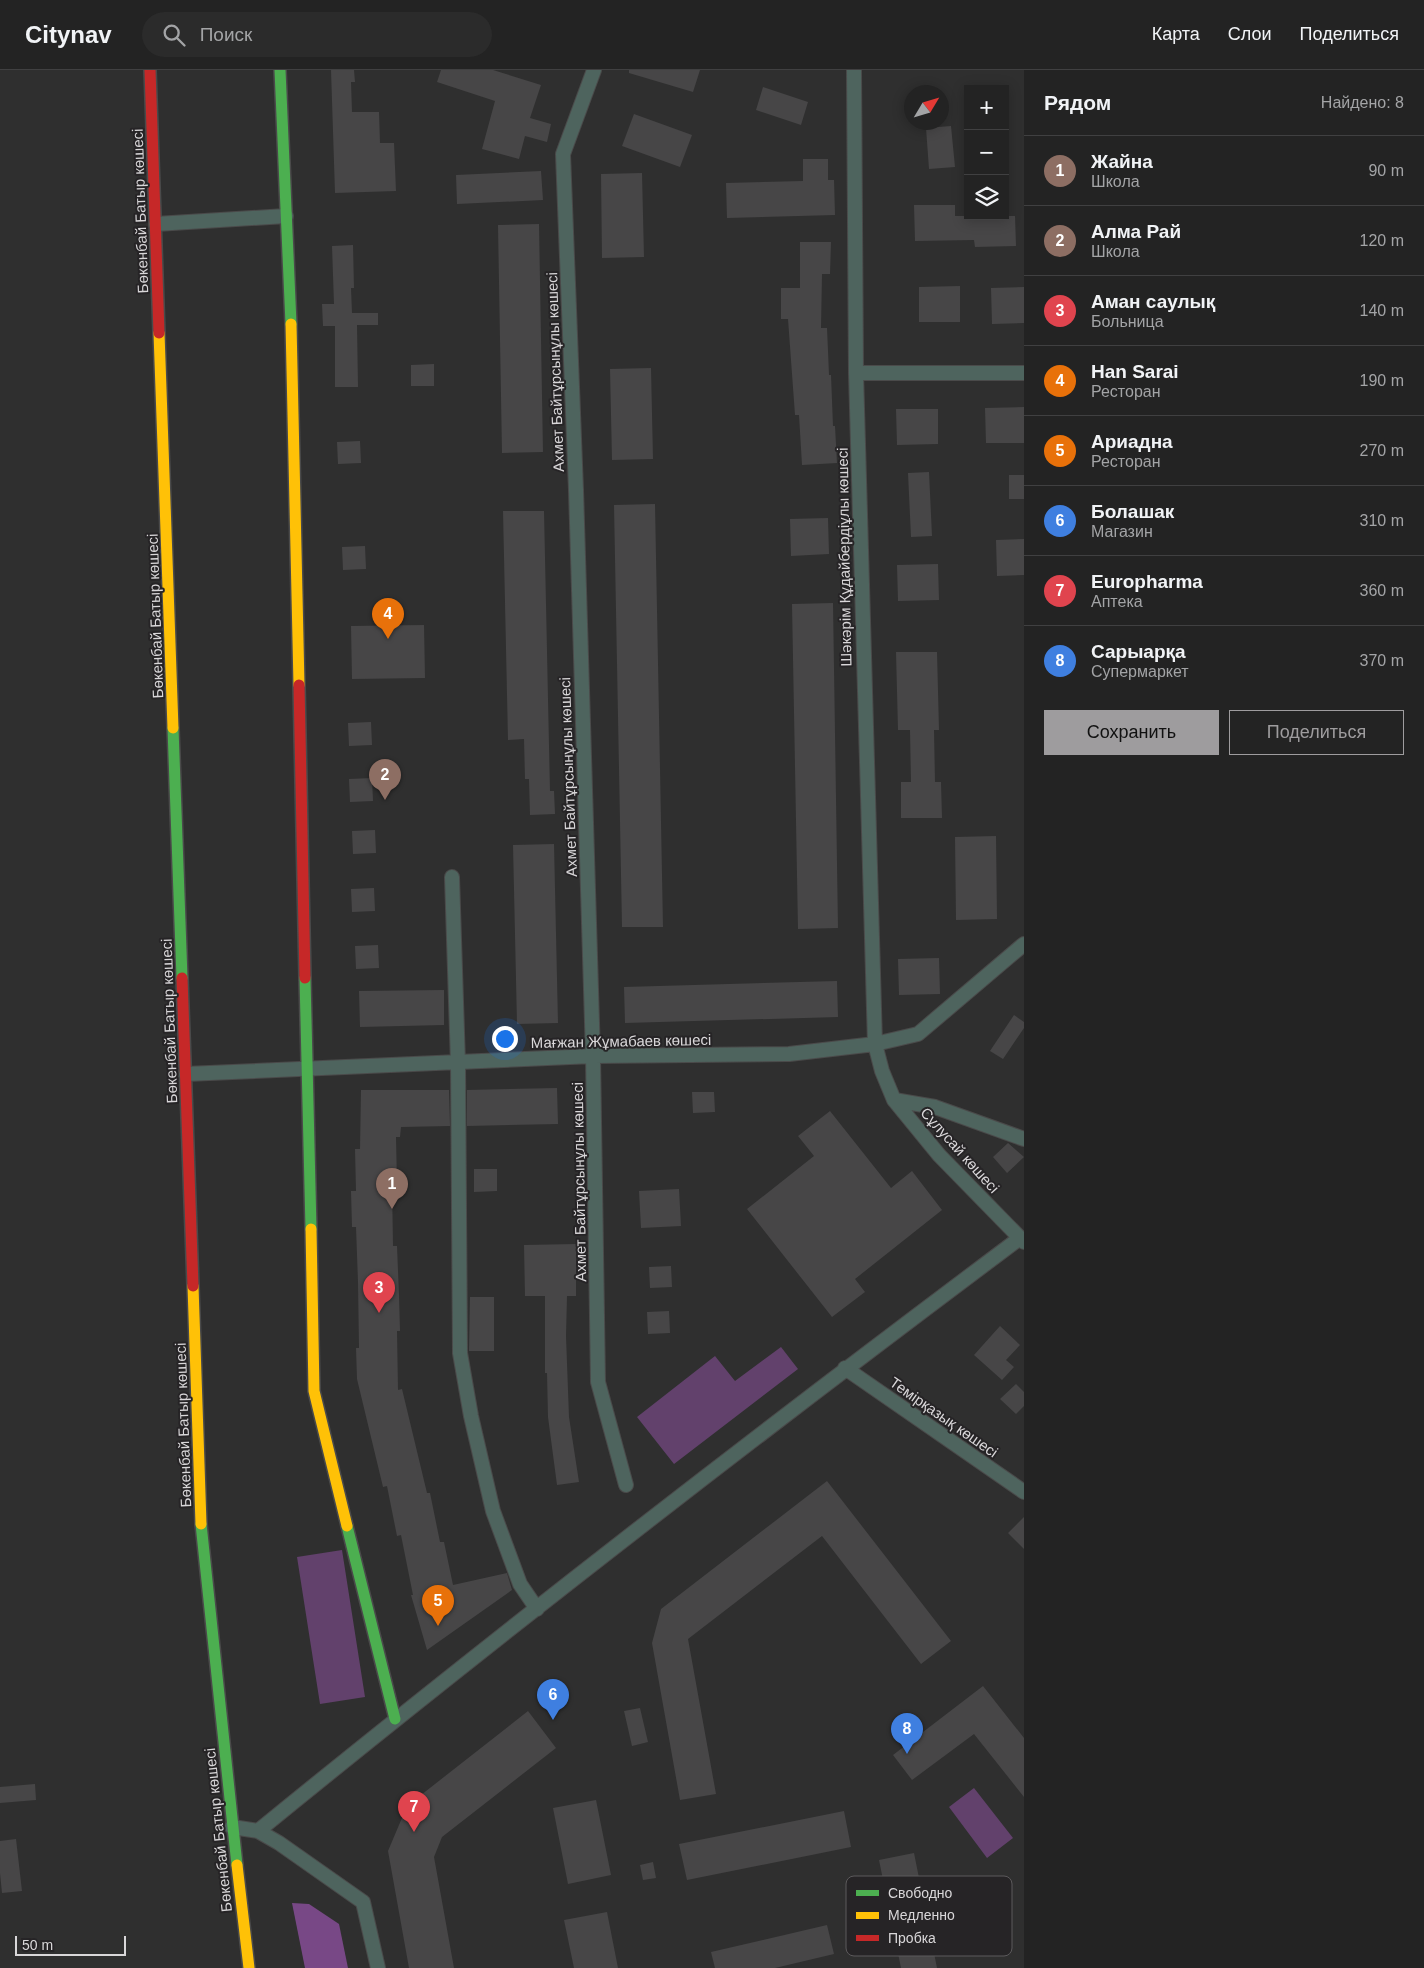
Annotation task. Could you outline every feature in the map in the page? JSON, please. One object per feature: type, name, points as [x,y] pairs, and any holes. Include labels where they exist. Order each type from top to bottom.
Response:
[{"type":"main road","name":"Бөкенбай Батыр көшесі","points":[[150,70],[201,1528],[232,1827],[249,1968]]},
{"type":"main road","points":[[280,70],[292,356],[314,1391],[395,1719]]},
{"type":"street","name":"Ахмет Байтұрсынұлы көшесі","points":[[594,70],[563,154],[577,500],[593,1056],[598,1382],[626,1485]]},
{"type":"street","name":"Шәкәрім Құдайбердіұлы көшесі","points":[[851,71],[856,373],[875,1044]]},
{"type":"street","points":[[156,224],[286,216]]},
{"type":"street","points":[[856,373],[1024,373]]},
{"type":"street","points":[[452,877],[458,1062],[460,1353],[471,1416],[493,1510],[520,1584],[537,1609]]},
{"type":"street","name":"Мағжан Жұмабаев көшесі","points":[[186,1074],[593,1056],[789,1054],[875,1044],[918,1034],[1024,944]]},
{"type":"street","name":"Сұлусай көшесі","points":[[875,1044],[882,1071],[894,1100],[939,1155],[1022,1240]]},
{"type":"street","points":[[894,1100],[935,1106],[1024,1139]]},
{"type":"street","points":[[258,1831],[395,1719],[845,1368],[1022,1240]]},
{"type":"street","name":"Темірқазық көшесі","points":[[845,1368],[1024,1492]]},
{"type":"street","points":[[232,1827],[258,1831],[279,1843],[363,1902],[378,1968]]},
{"type":"shaded area","points":[[781,1347],[798,1369],[674,1464],[637,1417],[715,1356],[735,1381]]},
{"type":"shaded area","points":[[342,1550],[365,1697],[320,1704],[297,1557]]},
{"type":"shaded area","points":[[974,1788],[1013,1838],[987,1858],[949,1807]]},
{"type":"shaded area","points":[[292,1903],[309,1904],[339,1924],[348,1968],[305,1968]]},
{"type":"building","points":[[331,70],[354,70],[355,82],[351,82],[352,112],[379,112],[380,143],[394,143],[396,191],[335,193]]},
{"type":"building","points":[[441,70],[493,70],[541,85],[530,118],[551,124],[547,142],[525,136],[519,159],[482,149],[495,101],[437,82]]},
{"type":"building","points":[[629,70],[700,70],[693,92],[629,73]]},
{"type":"building","points":[[763,87],[808,102],[801,125],[756,110]]},
{"type":"building","points":[[634,114],[692,135],[680,167],[622,146]]},
{"type":"building","points":[[949,126],[951,126],[955,167],[929,169],[926,130],[949,130]]},
{"type":"building","points":[[803,159],[828,159],[828,180],[834,180],[835,215],[727,218],[726,183],[803,181]]},
{"type":"building","points":[[541,171],[543,200],[457,204],[456,175]]},
{"type":"building","points":[[642,173],[644,257],[602,258],[601,174]]},
{"type":"building","points":[[914,205],[955,205],[955,216],[964,216],[964,220],[1009,220],[1009,216],[1015,216],[1016,246],[975,247],[974,240],[915,241]]},
{"type":"building","points":[[539,224],[543,452],[502,453],[498,225]]},
{"type":"building","points":[[800,242],[831,242],[830,274],[822,274],[821,328],[827,328],[837,463],[802,465],[799,415],[795,415],[788,319],[781,319],[781,288],[800,288]]},
{"type":"building","points":[[353,245],[354,288],[351,288],[352,313],[378,313],[378,325],[357,325],[358,387],[335,387],[335,326],[323,326],[322,304],[334,304],[332,246]]},
{"type":"building","points":[[960,286],[960,322],[919,322],[919,287]]},
{"type":"building","points":[[1024,287],[1024,323],[992,324],[991,288]]},
{"type":"building","points":[[434,364],[434,386],[411,386],[411,365]]},
{"type":"building","points":[[651,368],[653,459],[612,460],[610,369]]},
{"type":"building","points":[[1024,407],[1024,443],[986,443],[985,408]]},
{"type":"building","points":[[896,409],[938,409],[938,444],[897,445]]},
{"type":"building","points":[[360,441],[361,463],[338,464],[337,442]]},
{"type":"building","points":[[929,472],[932,536],[911,537],[908,473]]},
{"type":"building","points":[[1009,475],[1024,475],[1024,499],[1009,499]]},
{"type":"building","points":[[655,504],[663,927],[622,927],[614,505]]},
{"type":"building","points":[[503,511],[544,511],[550,791],[554,791],[555,814],[530,815],[529,779],[525,779],[524,739],[508,740]]},
{"type":"building","points":[[828,518],[829,554],[791,556],[790,519]]},
{"type":"building","points":[[1024,539],[1024,575],[997,576],[996,540]]},
{"type":"building","points":[[365,546],[366,569],[343,570],[342,547]]},
{"type":"building","points":[[938,564],[939,600],[898,601],[897,565]]},
{"type":"building","points":[[833,603],[838,928],[798,929],[792,604]]},
{"type":"building","points":[[424,625],[425,678],[352,679],[351,626]]},
{"type":"building","points":[[896,652],[937,652],[939,730],[934,730],[935,782],[941,782],[942,818],[901,818],[901,782],[911,782],[910,730],[898,730]]},
{"type":"building","points":[[371,722],[372,745],[349,746],[348,723]]},
{"type":"building","points":[[372,778],[373,801],[350,802],[349,779]]},
{"type":"building","points":[[375,830],[376,853],[353,854],[352,831]]},
{"type":"building","points":[[996,836],[997,919],[956,920],[955,837]]},
{"type":"building","points":[[554,844],[558,1023],[517,1024],[513,845]]},
{"type":"building","points":[[374,888],[375,911],[352,912],[351,889]]},
{"type":"building","points":[[378,945],[379,968],[356,969],[355,946]]},
{"type":"building","points":[[939,958],[940,994],[899,995],[898,959]]},
{"type":"building","points":[[837,981],[838,1017],[625,1023],[624,987]]},
{"type":"building","points":[[444,990],[444,1025],[360,1027],[359,991]]},
{"type":"building","points":[[1014,1015],[1024,1022],[1024,1028],[1003,1059],[990,1051]]},
{"type":"building","points":[[557,1088],[558,1124],[467,1126],[467,1090]]},
{"type":"building","points":[[361,1090],[449,1090],[450,1126],[401,1127],[400,1137],[396,1137],[397,1184],[392,1184],[393,1246],[397,1246],[399,1295],[400,1331],[397,1331],[398,1390],[402,1389],[427,1493],[430,1493],[440,1542],[444,1542],[453,1585],[507,1573],[512,1590],[427,1650],[411,1595],[413,1595],[401,1535],[397,1536],[387,1486],[383,1487],[357,1379],[356,1348],[359,1348],[358,1282],[356,1227],[352,1227],[351,1191],[356,1191],[355,1149],[360,1149]]},
{"type":"building","points":[[692,1092],[714,1092],[715,1112],[693,1113]]},
{"type":"building","points":[[830,1111],[891,1188],[912,1171],[942,1210],[855,1279],[865,1292],[832,1317],[747,1209],[814,1156],[798,1136]]},
{"type":"building","points":[[1008,1143],[1024,1157],[1007,1173],[993,1157]]},
{"type":"building","points":[[474,1169],[497,1169],[497,1191],[474,1192]]},
{"type":"building","points":[[679,1189],[681,1226],[641,1228],[639,1191]]},
{"type":"building","points":[[576,1244],[576,1296],[567,1296],[566,1336],[569,1417],[579,1482],[557,1485],[548,1417],[547,1373],[545,1373],[545,1296],[525,1296],[524,1245]]},
{"type":"building","points":[[671,1266],[672,1287],[650,1288],[649,1267]]},
{"type":"building","points":[[470,1297],[494,1297],[494,1351],[469,1351]]},
{"type":"building","points":[[669,1311],[670,1333],[648,1334],[647,1312]]},
{"type":"building","points":[[1000,1326],[1020,1345],[1006,1360],[1014,1367],[1002,1380],[974,1355]]},
{"type":"building","points":[[1016,1384],[1024,1392],[1024,1406],[1016,1414],[1000,1399]]},
{"type":"building","points":[[827,1481],[951,1641],[921,1664],[822,1536],[688,1639],[716,1794],[680,1800],[652,1643],[661,1609]]},
{"type":"building","points":[[1024,1517],[1024,1549],[1008,1533]]},
{"type":"building","points":[[983,1686],[1024,1738],[1024,1797],[974,1734],[912,1780],[893,1755]]},
{"type":"building","points":[[640,1708],[648,1742],[632,1746],[624,1711]]},
{"type":"building","points":[[528,1711],[556,1748],[442,1837],[434,1857],[454,1968],[409,1968],[388,1851],[407,1806]]},
{"type":"building","points":[[35,1784],[36,1800],[0,1803],[0,1787]]},
{"type":"building","points":[[596,1800],[611,1875],[568,1884],[553,1808]]},
{"type":"building","points":[[844,1811],[851,1847],[687,1880],[679,1844]]},
{"type":"building","points":[[16,1839],[22,1891],[2,1893],[0,1841]]},
{"type":"building","points":[[914,1853],[919,1876],[882,1876],[879,1860]]},
{"type":"building","points":[[653,1862],[656,1878],[643,1880],[640,1865]]},
{"type":"building","points":[[607,1912],[618,1968],[574,1968],[564,1920]]},
{"type":"building","points":[[827,1925],[834,1954],[775,1968],[715,1968],[711,1952]]},
{"type":"building","points":[[899,1956],[935,1956],[937,1968],[901,1968]]},
{"type":"traffic: fast","points":[[280,70],[291,324]]},
{"type":"traffic: fast","points":[[173,728],[182,978]]},
{"type":"traffic: fast","points":[[305,978],[311,1229]]},
{"type":"traffic: fast","points":[[201,1524],[237,1865]]},
{"type":"traffic: fast","points":[[347,1526],[395,1719]]},
{"type":"traffic: slow","points":[[291,324],[299,685]]},
{"type":"traffic: slow","points":[[159,333],[173,728]]},
{"type":"traffic: slow","points":[[311,1229],[314,1391],[347,1526]]},
{"type":"traffic: slow","points":[[193,1286],[201,1524]]},
{"type":"traffic: slow","points":[[237,1865],[249,1968]]},
{"type":"traffic: jam","points":[[150,70],[159,333]]},
{"type":"traffic: jam","points":[[299,685],[305,978]]},
{"type":"traffic: jam","points":[[182,978],[193,1286]]},
{"type":"place","name":"Han Sarai","points":[[388,639]]},
{"type":"place","name":"Алма Рай","points":[[385,800]]},
{"type":"place","name":"Жайна","points":[[392,1209]]},
{"type":"place","name":"Аман саулық","points":[[379,1313]]},
{"type":"place","name":"Ариадна","points":[[438,1626]]},
{"type":"place","name":"Болашак","points":[[553,1720]]},
{"type":"place","name":"Сарыарқа","points":[[907,1754]]},
{"type":"place","name":"Europharma","points":[[414,1832]]}]
